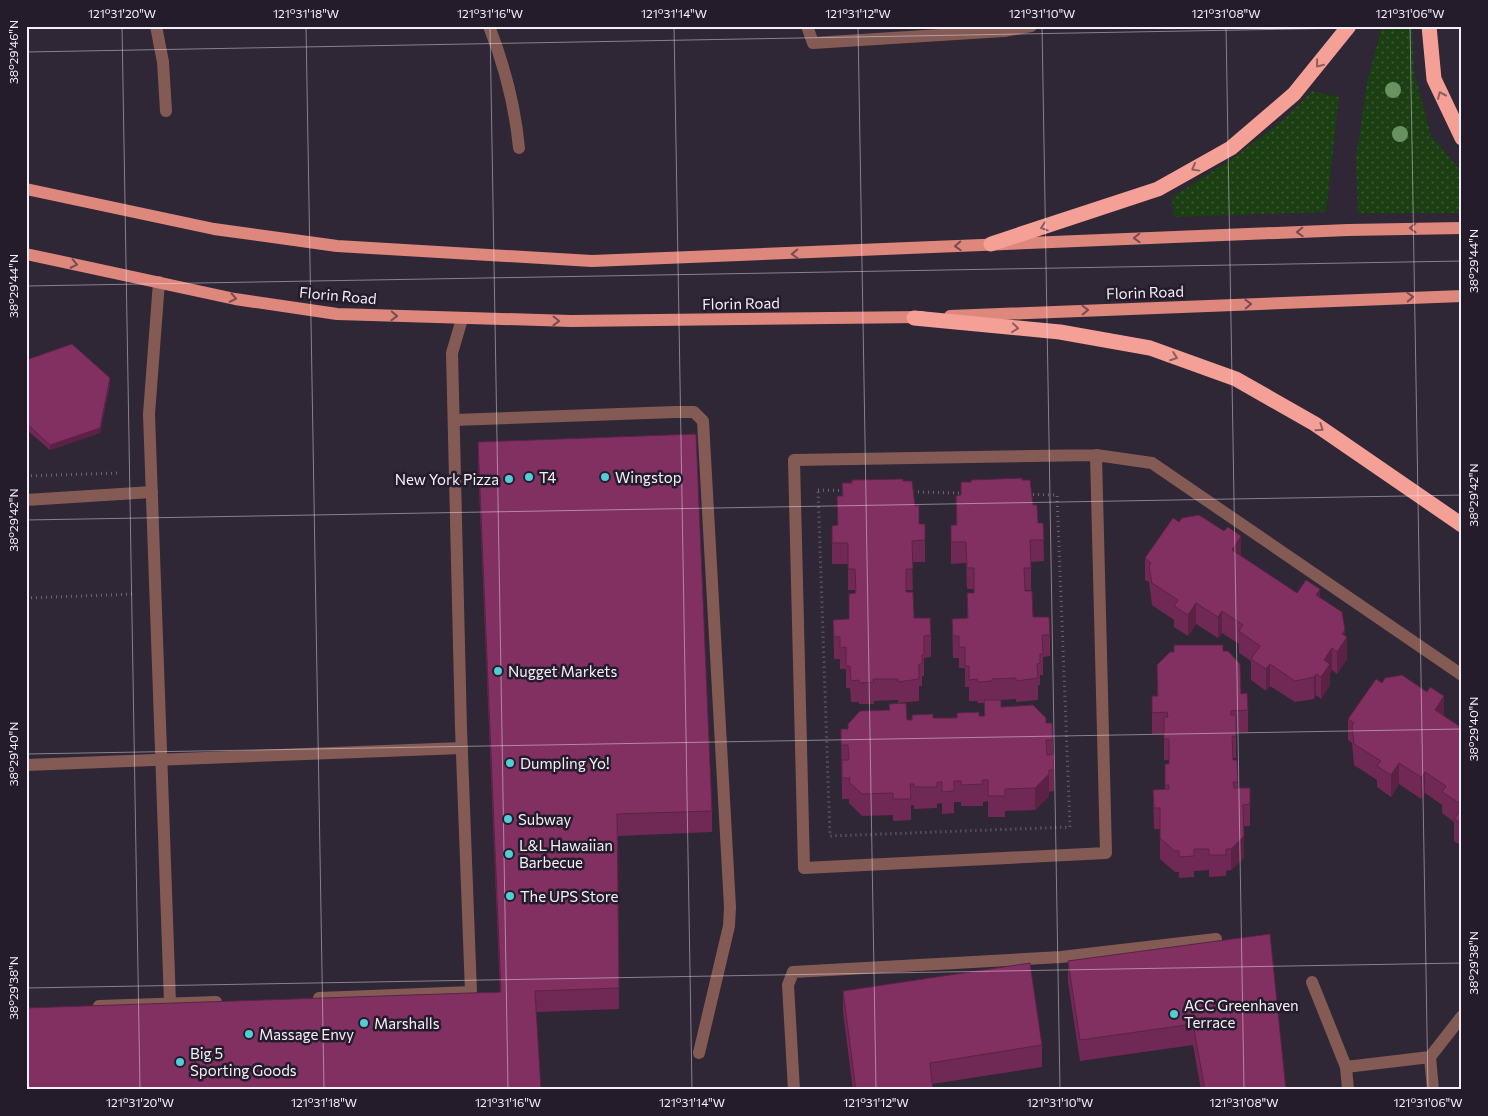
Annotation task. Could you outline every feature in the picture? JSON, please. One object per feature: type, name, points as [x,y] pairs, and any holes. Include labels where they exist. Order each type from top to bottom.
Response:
[{"type":"highway","points":[[991,244],[1158,189],[1231,148],[1294,94],[1349,26]]},
{"type":"highway","points":[[1429,26],[1434,79],[1458,134],[1462,138]]},
{"type":"highway","points":[[914,318],[1060,332],[1150,348],[1236,379],[1315,424],[1462,524]]},
{"type":"main road","points":[[26,189],[214,229],[337,246],[592,261],[1348,230],[1462,228]]},
{"type":"main road","name":"Florin Road","points":[[26,254],[234,299],[337,314],[462,319],[571,322],[914,318],[1462,296]]},
{"type":"street","points":[[156,26],[163,62],[166,111]]},
{"type":"street","points":[[489,26],[506,70],[516,111],[519,148]]},
{"type":"street","points":[[807,26],[813,43],[1004,31],[1031,26]]},
{"type":"street","points":[[159,282],[149,414],[170,1003]]},
{"type":"street","points":[[310,998],[471,992],[462,748],[452,354],[462,319]]},
{"type":"street","points":[[454,420],[694,412],[703,421],[730,907],[729,926],[700,1053]]},
{"type":"street","points":[[1096,455],[1106,853],[804,868],[794,460],[1096,455],[1152,463],[1462,675]]},
{"type":"street","points":[[26,500],[152,492]]},
{"type":"street","points":[[26,765],[462,748]]},
{"type":"street","points":[[794,1090],[788,985],[793,972],[1061,957],[1216,939]]},
{"type":"street","points":[[1312,982],[1346,1066],[1348,1090]]},
{"type":"street","points":[[88,1006],[227,1001]]},
{"type":"street","points":[[1346,1066],[1430,1057],[1459,1023]]},
{"type":"street","points":[[1430,1057],[1433,1090]]},
{"type":"path","points":[[26,476],[123,473]]},
{"type":"path","points":[[818,490],[1057,495],[1070,827],[830,836],[818,490]]},
{"type":"path","points":[[26,598],[135,594]]},
{"type":"green space","points":[[1382,26],[1412,26],[1414,71],[1431,136],[1462,172],[1462,213],[1358,213],[1356,158],[1367,83]]},
{"type":"green space","points":[[1312,91],[1339,97],[1326,212],[1174,217],[1172,197],[1230,160],[1282,121]]},
{"type":"building","points":[[72,344],[110,378],[100,428],[50,445],[26,423],[26,360]]},
{"type":"building","points":[[696,434],[712,811],[617,814],[619,988],[535,991],[541,1090],[26,1090],[26,1008],[501,992],[478,442]]},
{"type":"building","points":[[1022,478],[1022,480],[1030,480],[1033,505],[1037,505],[1038,523],[1043,523],[1044,540],[1030,540],[1031,568],[1024,568],[1025,591],[1032,591],[1033,617],[1049,617],[1050,635],[1042,635],[1043,654],[1040,654],[1040,663],[1037,664],[1038,678],[1016,681],[1016,678],[992,679],[992,681],[978,682],[977,679],[969,680],[969,666],[965,666],[965,647],[959,647],[959,636],[953,636],[952,619],[968,618],[967,593],[974,593],[974,568],[967,568],[966,542],[951,542],[951,525],[957,525],[956,496],[961,495],[961,482]]},
{"type":"building","points":[[903,479],[903,481],[912,481],[915,506],[919,505],[919,524],[925,524],[925,540],[912,541],[913,569],[906,569],[906,592],[913,592],[914,618],[930,618],[931,635],[924,636],[924,655],[922,655],[922,664],[919,664],[919,679],[898,682],[898,679],[873,679],[874,682],[859,683],[859,680],[851,681],[850,666],[846,666],[846,647],[840,648],[840,637],[834,637],[833,620],[849,619],[849,594],[856,593],[855,569],[848,569],[848,543],[832,543],[832,526],[838,525],[837,496],[843,496],[842,483],[852,483],[852,480]]},
{"type":"building","points":[[1199,515],[1224,531],[1228,527],[1241,536],[1232,550],[1297,593],[1306,580],[1320,589],[1316,595],[1342,612],[1345,630],[1342,634],[1347,637],[1337,652],[1332,648],[1324,660],[1330,664],[1321,677],[1316,674],[1314,677],[1295,681],[1270,664],[1266,669],[1251,659],[1260,646],[1239,631],[1243,625],[1222,611],[1218,617],[1196,603],[1188,615],[1174,606],[1178,600],[1152,583],[1149,566],[1151,563],[1145,558],[1173,518],[1179,522],[1182,518]]},
{"type":"building","points":[[1174,645],[1223,645],[1223,651],[1228,651],[1240,664],[1241,694],[1247,693],[1248,710],[1231,711],[1231,715],[1236,715],[1236,737],[1232,736],[1233,760],[1237,760],[1238,782],[1233,782],[1234,788],[1250,788],[1250,804],[1243,805],[1244,836],[1231,849],[1226,849],[1226,855],[1209,855],[1209,849],[1194,849],[1194,856],[1179,857],[1179,851],[1175,851],[1160,838],[1160,808],[1154,808],[1153,790],[1169,789],[1169,785],[1165,785],[1165,764],[1169,764],[1169,739],[1164,739],[1164,717],[1168,717],[1167,712],[1152,713],[1152,696],[1158,696],[1157,665],[1170,652],[1174,652]]},
{"type":"building","points":[[1402,675],[1427,692],[1430,687],[1444,696],[1435,710],[1462,728],[1462,805],[1442,792],[1446,786],[1425,772],[1421,777],[1399,763],[1391,775],[1377,766],[1381,761],[1354,744],[1352,726],[1354,723],[1348,719],[1376,679],[1382,683],[1385,678]]},
{"type":"building","points":[[984,700],[1001,700],[1001,707],[1033,705],[1046,718],[1046,723],[1052,723],[1053,740],[1046,740],[1047,755],[1054,754],[1054,770],[1049,770],[1049,774],[1035,788],[1005,789],[1005,796],[988,796],[988,780],[982,780],[983,784],[961,785],[961,781],[954,781],[954,791],[942,792],[942,782],[937,782],[937,787],[914,787],[914,784],[910,784],[911,799],[893,799],[893,793],[862,794],[849,782],[850,778],[842,778],[842,760],[849,760],[848,745],[841,745],[841,729],[848,729],[848,724],[860,711],[890,710],[889,704],[906,703],[907,720],[912,720],[912,715],[933,714],[933,718],[957,718],[957,713],[979,712],[979,716],[985,716]]},
{"type":"building","points":[[1462,808],[1462,824],[1454,819]]},
{"type":"building","name":"ACC Greenhaven Terrace","points":[[1270,934],[1286,1090],[1205,1090],[1193,1024],[1080,1040],[1068,961]]},
{"type":"building","points":[[1030,963],[1042,1045],[930,1063],[933,1090],[856,1090],[843,991]]},
{"type":"place","name":"T4","points":[[529,477]]},
{"type":"place","name":"Wingstop","points":[[605,477]]},
{"type":"place","name":"New York Pizza","points":[[509,479]]},
{"type":"place","name":"Nugget Markets","points":[[498,671]]},
{"type":"place","name":"Dumpling Yo!","points":[[510,763]]},
{"type":"place","name":"Subway","points":[[508,819]]},
{"type":"place","name":"L&L Hawaiian Barbecue","points":[[509,854]]},
{"type":"place","name":"The UPS Store","points":[[510,896]]},
{"type":"place","name":"ACC Greenhaven Terrace","points":[[1174,1014]]},
{"type":"place","name":"Marshalls","points":[[364,1023]]},
{"type":"place","name":"Massage Envy","points":[[249,1034]]},
{"type":"place","name":"Big 5 Sporting Goods","points":[[180,1062]]}]
